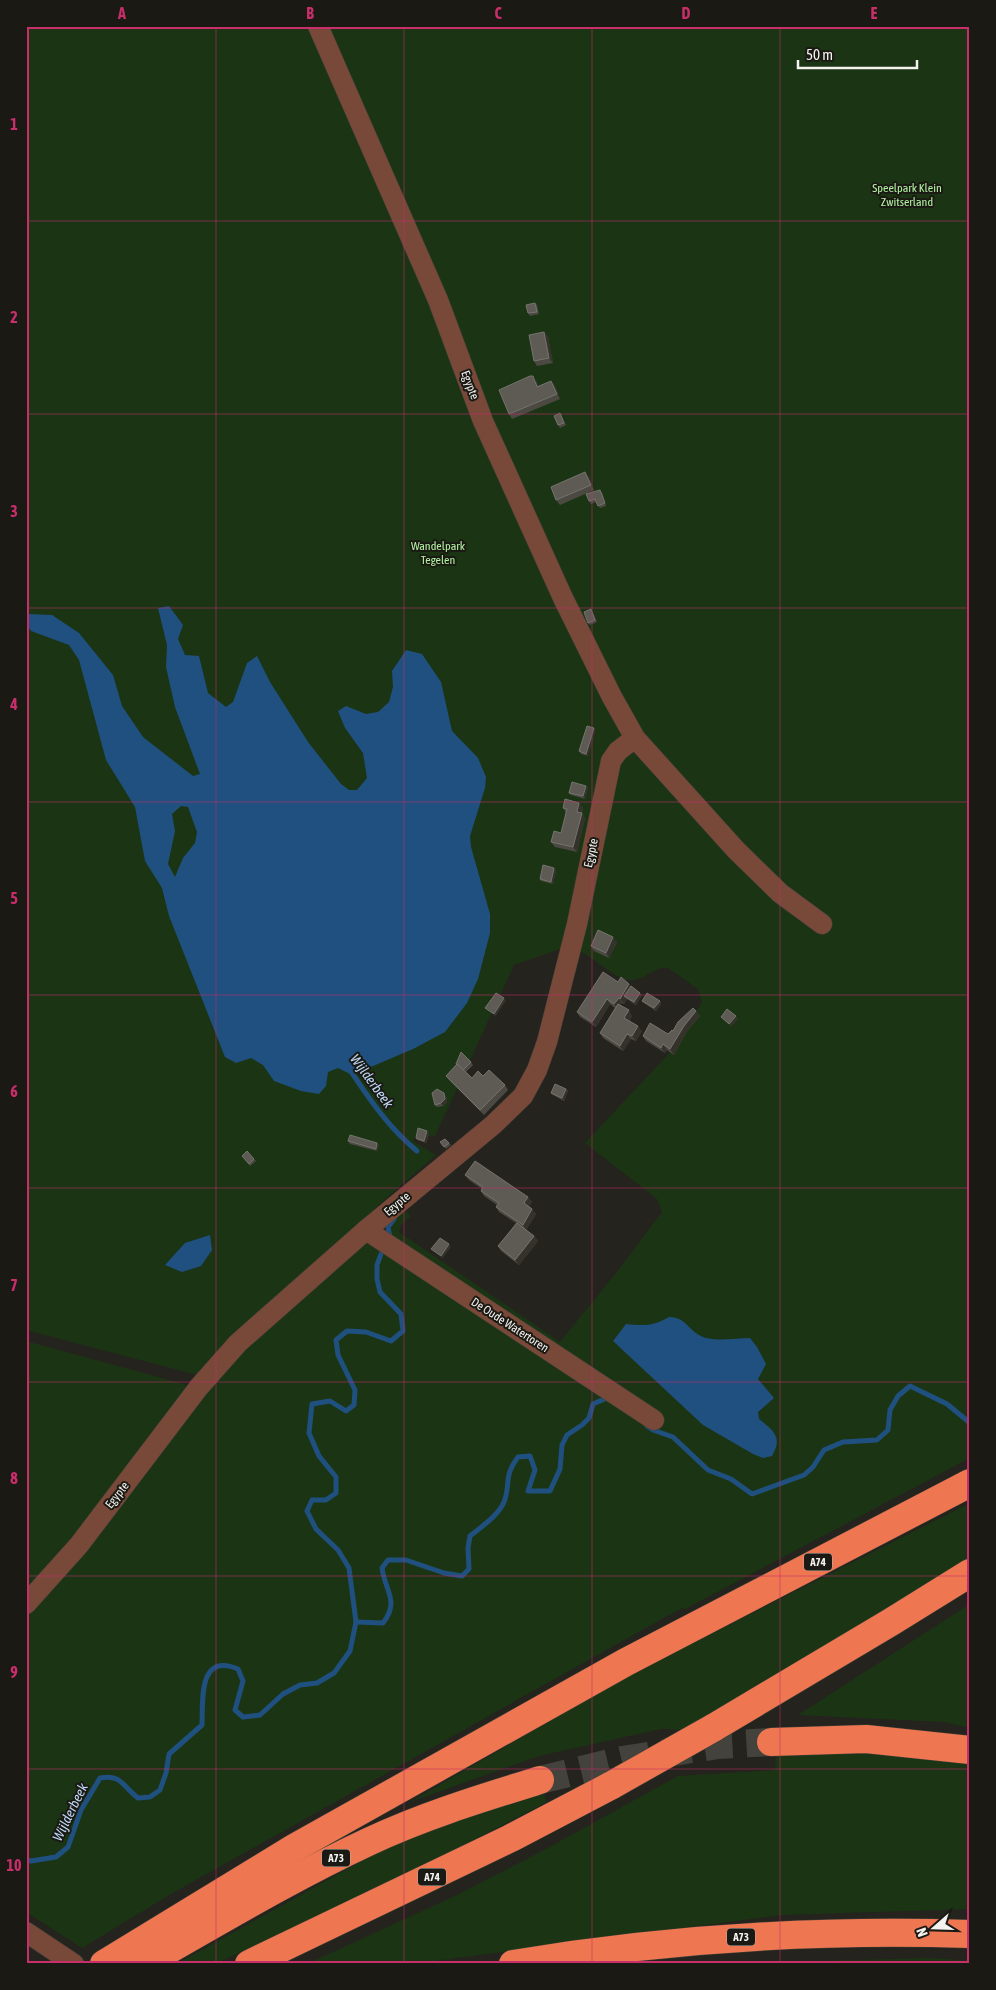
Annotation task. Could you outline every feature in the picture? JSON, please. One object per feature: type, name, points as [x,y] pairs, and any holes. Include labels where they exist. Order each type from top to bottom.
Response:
[{"type":"highway","name":"A74","points":[[104,1964],[294,1848],[566,1696],[666,1641],[970,1483]]},
{"type":"highway","name":"A74","points":[[249,1964],[503,1842],[612,1785],[713,1728],[883,1627],[970,1572]]},
{"type":"highway","points":[[770,1742],[866,1739],[970,1750]]},
{"type":"highway","name":"A73","points":[[144,1964],[303,1875],[370,1841],[430,1816],[540,1780]]},
{"type":"highway","name":"A73","points":[[513,1964],[573,1954],[650,1945],[771,1934],[970,1934]]},
{"type":"street","name":"Egypte","points":[[318,26],[438,300],[483,421],[563,598],[612,697],[635,738],[754,869],[780,894],[822,924]]},
{"type":"street","name":"Egypte","points":[[26,1604],[79,1545],[218,1365],[238,1343],[366,1230],[494,1125],[523,1096],[537,1070],[547,1042],[577,924],[611,761],[618,752],[635,738]]},
{"type":"street","name":"De Oude Watertoren","points":[[366,1230],[654,1420]]},
{"type":"street","points":[[26,1932],[74,1964]]},
{"type":"green space","name":"Wandelpark Tegelen","points":[[26,26],[970,26],[970,1458],[685,1609],[683,1608],[667,1616],[171,1894],[82,1948],[26,1912],[26,1614],[73,1567],[153,1459],[229,1363],[370,1237],[386,1234],[386,1226],[403,1208],[411,1216],[401,1225],[399,1232],[560,1342],[620,1268],[662,1212],[657,1199],[585,1143],[677,1045],[685,1019],[699,1008],[702,1002],[698,989],[668,968],[657,969],[638,979],[625,979],[612,973],[579,951],[580,942],[514,965],[435,1136],[417,1135],[413,1141],[436,1155],[383,1201],[201,1376],[26,1330]]},
{"type":"green space","points":[[26,1341],[187,1386],[121,1484],[26,1593]]},
{"type":"green space","points":[[970,1503],[970,1559],[929,1588],[693,1730],[661,1729],[539,1756],[410,1802],[628,1676]]},
{"type":"green space","points":[[970,1604],[970,1728],[944,1722],[798,1715]]},
{"type":"green space","points":[[776,1750],[970,1758],[970,1909],[781,1915],[411,1964],[307,1964],[457,1895],[544,1850],[678,1776],[775,1770]]},
{"type":"green space","points":[[541,1788],[547,1802],[397,1879],[215,1964],[176,1964],[360,1862],[423,1830]]},
{"type":"green space","points":[[932,1958],[970,1961],[970,1964],[688,1964]]},
{"type":"water","points":[[169,606],[183,625],[178,639],[185,655],[199,656],[208,693],[226,707],[233,702],[247,663],[257,656],[270,682],[308,742],[341,784],[349,790],[357,790],[367,778],[363,753],[345,728],[338,711],[346,706],[366,714],[378,712],[389,702],[393,687],[392,671],[406,650],[422,654],[441,682],[452,731],[478,758],[486,777],[485,788],[470,836],[471,847],[490,914],[490,933],[478,979],[467,1003],[445,1032],[413,1049],[352,1075],[338,1068],[328,1072],[326,1086],[319,1094],[301,1091],[274,1081],[263,1065],[251,1058],[236,1063],[225,1057],[169,916],[162,888],[145,861],[135,807],[106,760],[79,660],[69,645],[31,631],[26,623],[26,616],[28,614],[52,615],[79,633],[113,675],[122,706],[143,737],[193,776],[200,774],[175,707],[166,667],[167,645],[158,608]],"holes":[[[181,806],[188,807],[197,832],[195,843],[183,858],[175,877],[168,864],[175,831],[172,814]]]},
{"type":"water","points":[[210,1235],[212,1250],[201,1266],[182,1272],[165,1265],[185,1243]]},
{"type":"water","points":[[669,1317],[683,1321],[704,1337],[710,1339],[750,1338],[757,1347],[766,1364],[758,1379],[774,1398],[758,1412],[759,1419],[773,1431],[777,1439],[772,1456],[763,1458],[753,1454],[703,1425],[613,1341],[626,1324],[649,1325]]},
{"type":"building","points":[[535,303],[537,312],[528,313],[526,305]]},
{"type":"building","points":[[544,332],[549,358],[534,361],[529,335]]},
{"type":"building","points":[[533,376],[537,387],[551,381],[557,394],[509,414],[499,390]]},
{"type":"building","points":[[560,413],[564,423],[558,425],[554,416]]},
{"type":"building","points":[[585,472],[591,485],[556,500],[551,487]]},
{"type":"building","points":[[600,490],[605,503],[598,506],[595,499],[589,501],[586,494]]},
{"type":"building","points":[[591,609],[595,620],[588,623],[584,612]]},
{"type":"building","points":[[587,726],[594,728],[586,754],[579,751]]},
{"type":"building","points":[[572,782],[586,786],[583,796],[569,793]]},
{"type":"building","points":[[565,799],[579,803],[577,812],[582,813],[573,847],[551,842],[554,831],[561,833],[567,809],[563,808]]},
{"type":"building","points":[[543,865],[554,868],[551,882],[540,879]]},
{"type":"building","points":[[598,930],[613,937],[606,953],[591,946]]},
{"type":"building","points":[[603,972],[618,982],[621,977],[629,984],[620,999],[614,1004],[607,999],[592,1022],[577,1012]]},
{"type":"building","points":[[631,986],[640,993],[634,1002],[624,996]]},
{"type":"building","points":[[496,993],[504,998],[494,1014],[485,1008]]},
{"type":"building","points":[[647,993],[660,1001],[654,1008],[642,1001]]},
{"type":"building","points":[[618,1004],[629,1010],[624,1018],[638,1026],[632,1036],[627,1034],[620,1046],[600,1033]]},
{"type":"building","points":[[693,1008],[696,1011],[670,1049],[663,1044],[661,1048],[643,1036],[650,1023],[668,1034],[673,1031],[678,1022]]},
{"type":"building","points":[[727,1009],[736,1016],[729,1024],[721,1017]]},
{"type":"building","points":[[461,1052],[471,1062],[463,1070],[456,1064]]},
{"type":"building","points":[[457,1064],[472,1078],[478,1071],[483,1076],[489,1070],[505,1085],[480,1110],[446,1076]]},
{"type":"building","points":[[555,1084],[566,1089],[562,1098],[551,1093]]},
{"type":"building","points":[[437,1089],[444,1093],[445,1099],[435,1105],[432,1093]]},
{"type":"building","points":[[418,1128],[427,1131],[424,1141],[416,1138]]},
{"type":"building","points":[[350,1135],[377,1143],[376,1149],[348,1141]]},
{"type":"building","points":[[445,1139],[449,1143],[444,1147],[440,1142]]},
{"type":"building","points":[[247,1151],[254,1159],[249,1164],[242,1156]]},
{"type":"building","points":[[475,1161],[528,1197],[524,1203],[532,1209],[523,1225],[496,1207],[499,1203],[481,1191],[483,1187],[465,1175]]},
{"type":"building","points":[[517,1223],[534,1236],[515,1260],[498,1246]]},
{"type":"building","points":[[440,1238],[449,1244],[441,1256],[431,1249]]},
{"type":"waterway","name":"Wijlderbeek","points":[[350,1070],[389,1123],[417,1151]]},
{"type":"waterway","name":"Wijlderbeek","points":[[390,1238],[388,1227],[394,1219]]},
{"type":"waterway","name":"Wijlderbeek","points":[[26,1860],[56,1857],[68,1847],[81,1810],[100,1778],[117,1779],[138,1798],[150,1797],[160,1790],[166,1773],[169,1754],[202,1725],[205,1681],[209,1673],[216,1667],[225,1666],[238,1669],[243,1681],[235,1710],[243,1717],[260,1715],[283,1694],[300,1685],[317,1683],[334,1673],[350,1651],[356,1622],[349,1568],[338,1550],[316,1529],[307,1511],[312,1500],[326,1500],[336,1493],[336,1477],[319,1456],[309,1433],[312,1404],[330,1401],[346,1411],[354,1405],[355,1390],[338,1355],[336,1340],[347,1331],[366,1332],[391,1341],[403,1331],[401,1314],[380,1292],[377,1279],[377,1265],[381,1254]]},
{"type":"waterway","points":[[647,1426],[673,1437],[708,1470],[731,1479],[752,1494],[804,1475],[813,1467],[824,1450],[843,1442],[877,1440],[888,1430],[890,1410],[898,1396],[910,1386],[947,1404],[970,1423]]},
{"type":"waterway","points":[[356,1622],[383,1623],[388,1615],[391,1602],[382,1568],[388,1560],[406,1560],[444,1573],[462,1576],[469,1569],[468,1548],[470,1536],[498,1512],[506,1496],[510,1470],[518,1457],[530,1456],[535,1470],[528,1491],[550,1491],[560,1469],[562,1445],[567,1435],[589,1418],[593,1404],[610,1398]]},
{"type":"tunnel","points":[[540,1780],[622,1760],[718,1745],[771,1742]]},
{"type":"park label","name":"Speelpark Klein Zwitserland","points":[[907,195]]}]
